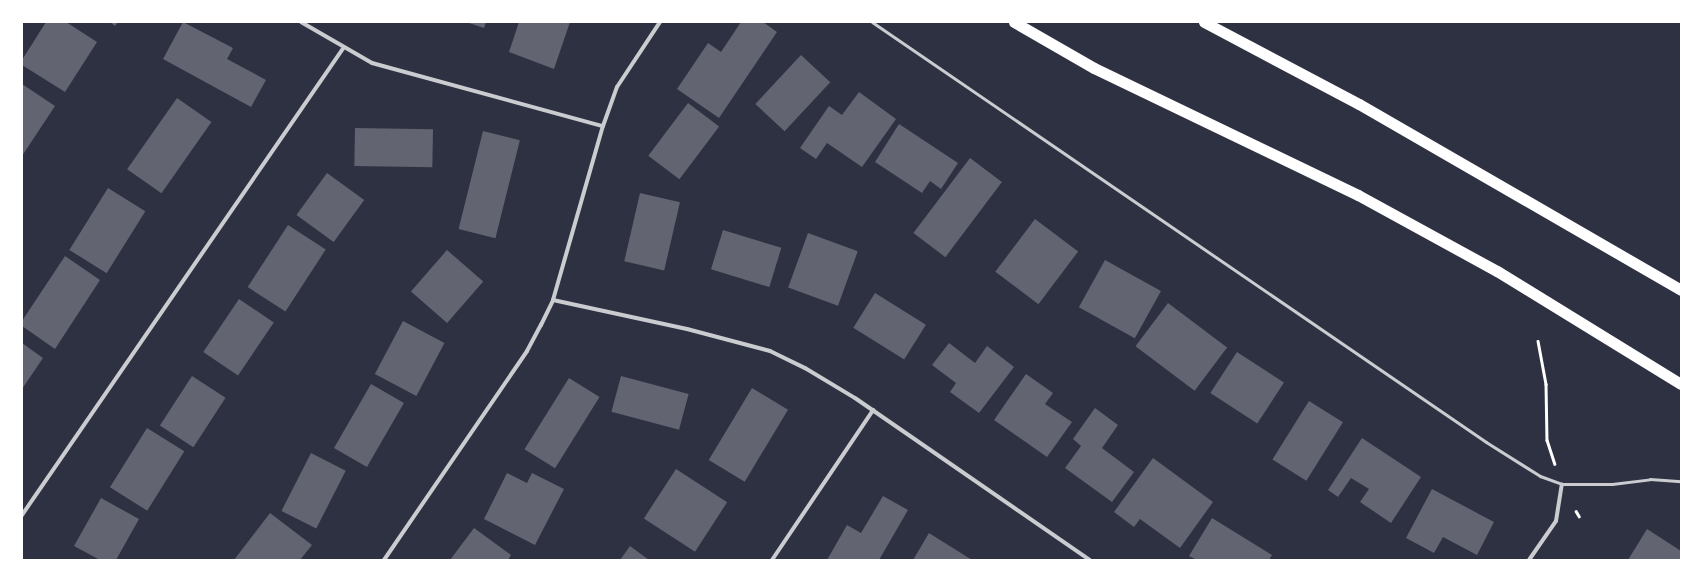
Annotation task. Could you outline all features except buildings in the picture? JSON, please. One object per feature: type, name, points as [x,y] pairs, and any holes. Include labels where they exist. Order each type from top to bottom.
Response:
[{"type":"highway","points":[[1014,22],[1094,68],[1358,195],[1497,271],[1681,384]]},
{"type":"highway","points":[[1204,22],[1359,104],[1681,290]]},
{"type":"street","points":[[301,22],[372,63],[603,126]]},
{"type":"street","points":[[384,560],[527,351],[553,300],[603,126],[617,87],[660,22]]},
{"type":"street","points":[[22,515],[344,46]]},
{"type":"street","points":[[553,300],[687,329],[770,351],[805,368],[873,410],[1090,560]]},
{"type":"street","points":[[772,560],[873,410]]},
{"type":"street","points":[[1529,560],[1556,521],[1562,484]]},
{"type":"lane","points":[[872,22],[1486,442],[1540,476],[1562,484],[1612,484],[1650,479],[1681,481]]},
{"type":"path","points":[[1538,341],[1546,384],[1547,440],[1568,499],[1579,516]]}]
